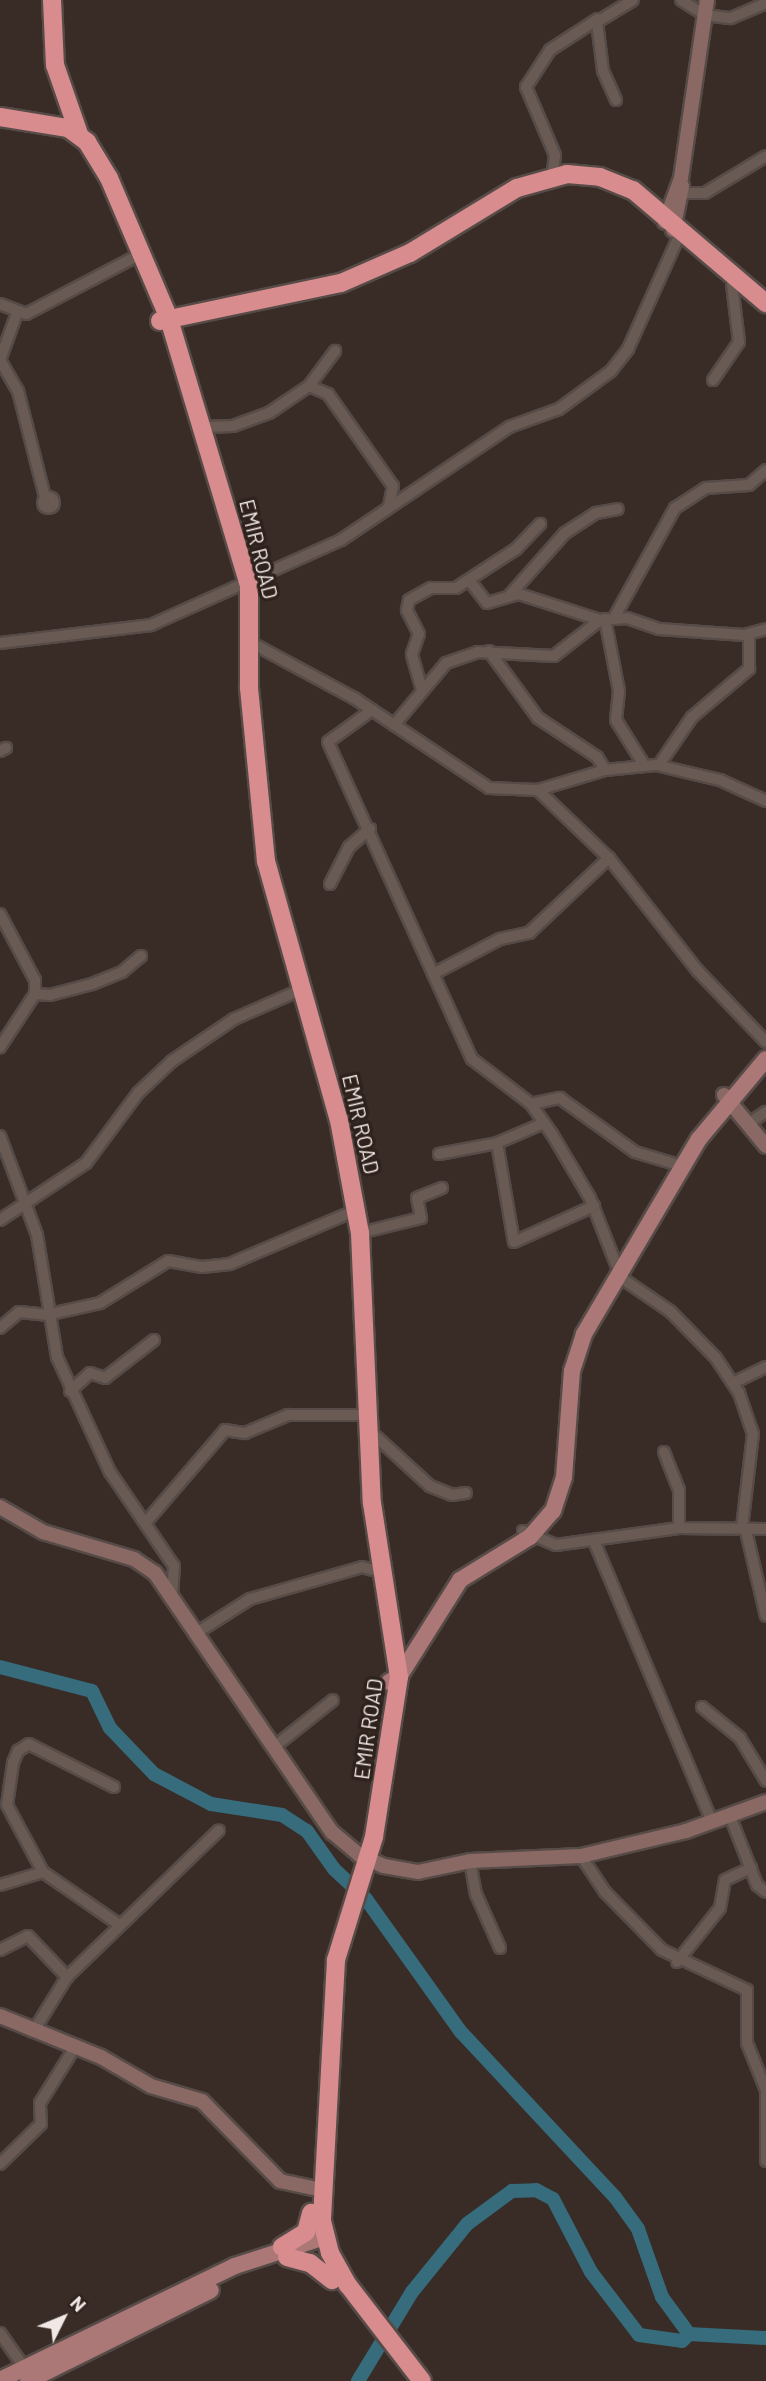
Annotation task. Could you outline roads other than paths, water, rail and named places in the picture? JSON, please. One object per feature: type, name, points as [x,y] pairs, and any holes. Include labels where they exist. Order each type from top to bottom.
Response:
[{"type":"highway","points":[[46,0],[45,39],[59,125]]},
{"type":"highway","name":"EMIR ROAD","points":[[52,0],[55,65],[79,134],[120,200],[166,325],[202,426],[245,584],[249,688],[263,837],[348,1214],[373,1570],[394,1671]]},
{"type":"highway","points":[[0,117],[59,125],[79,134]]},
{"type":"highway","name":"EMIR ROAD","points":[[0,125],[60,133],[76,143],[98,176],[166,325],[245,584]]},
{"type":"highway","points":[[166,325],[321,288],[369,272],[428,244],[501,196],[552,177],[585,174],[618,182],[766,303]]},
{"type":"highway","points":[[166,325],[373,279],[434,250],[521,194],[550,185],[583,183],[616,190],[672,225],[766,317]]},
{"type":"highway","name":"EMIR ROAD","points":[[296,992],[339,1121],[360,1233],[364,1422],[375,1534],[394,1671],[364,1857],[327,1956],[317,2190],[321,2242]]},
{"type":"highway","name":"EMIR ROAD","points":[[317,2190],[311,2213],[321,2242]]},
{"type":"highway","points":[[311,2213],[306,2232],[284,2252],[310,2263],[332,2280],[422,2381]]},
{"type":"highway","points":[[321,2242],[332,2280]]},
{"type":"highway","points":[[321,2242],[356,2306]]},
{"type":"highway","points":[[390,2347],[410,2381]]},
{"type":"main road","points":[[394,1671],[460,1580],[526,1534],[559,1500],[572,1371],[584,1334],[675,1164],[766,1045]]},
{"type":"main road","points":[[617,1270],[727,1098],[766,1059]]},
{"type":"main road","points":[[0,2380],[35,2376],[284,2252],[321,2242]]},
{"type":"street","points":[[552,177],[555,155],[526,88],[550,50],[633,0]]},
{"type":"street","points":[[681,0],[736,17],[766,3]]},
{"type":"street","points":[[0,643],[151,625],[315,554],[509,428],[559,409],[611,371],[628,349],[672,225],[682,185],[706,7]]},
{"type":"street","points":[[598,19],[603,71],[616,100]]},
{"type":"street","points":[[682,185],[705,193],[766,156]]},
{"type":"street","points":[[0,304],[17,313],[47,306],[135,257]]},
{"type":"street","points":[[713,380],[739,342],[732,284]]},
{"type":"street","points":[[17,313],[0,360],[18,391],[45,497]]},
{"type":"street","points":[[202,426],[257,419],[309,386],[335,351]]},
{"type":"street","points":[[309,386],[328,394],[393,486],[389,507]]},
{"type":"street","points":[[394,725],[446,663],[489,651],[554,656],[606,619],[675,508],[706,488],[748,485],[766,470]]},
{"type":"street","points":[[509,596],[565,533],[596,513],[618,509]]},
{"type":"street","points":[[422,690],[412,654],[419,634],[406,605],[422,591],[449,590],[469,580],[516,549],[540,524]]},
{"type":"street","points":[[469,580],[486,603],[509,596],[568,607],[606,619],[641,620],[659,629],[749,635],[766,629]]},
{"type":"street","points":[[606,619],[619,691],[615,720],[644,765]]},
{"type":"street","points":[[659,765],[692,718],[749,669],[749,635]]},
{"type":"street","points":[[247,641],[372,710],[475,782],[503,790],[538,790],[605,770],[659,765],[720,780],[766,801]]},
{"type":"street","points":[[489,651],[538,718],[597,757],[605,770]]},
{"type":"street","points":[[372,710],[328,742],[370,829],[472,1059],[531,1104],[593,1206],[617,1270],[671,1312],[733,1383],[753,1434],[744,1529],[766,1616]]},
{"type":"street","points":[[538,790],[609,858],[698,971],[766,1045]]},
{"type":"street","points":[[330,884],[349,847],[370,829]]},
{"type":"street","points":[[433,975],[500,939],[529,933],[609,858]]},
{"type":"street","points":[[0,915],[32,971],[35,994],[0,1047]]},
{"type":"street","points":[[35,994],[50,995],[92,984],[122,972],[141,956]]},
{"type":"street","points":[[0,1220],[86,1163],[138,1093],[172,1061],[234,1019],[296,992]]},
{"type":"street","points":[[531,1104],[560,1098],[635,1152],[675,1164]]},
{"type":"street","points":[[727,1098],[766,1146]]},
{"type":"street","points":[[748,1124],[766,1112]]},
{"type":"street","points":[[439,1154],[497,1143],[544,1123]]},
{"type":"street","points":[[0,1136],[28,1200],[46,1315],[70,1391],[110,1472],[147,1521],[174,1566],[172,1594]]},
{"type":"street","points":[[497,1143],[514,1242],[593,1206]]},
{"type":"street","points":[[360,1233],[415,1220],[424,1214],[418,1198],[442,1188]]},
{"type":"street","points":[[0,1328],[19,1312],[46,1315],[100,1303],[168,1261],[202,1267],[230,1264],[348,1214]]},
{"type":"street","points":[[70,1391],[90,1373],[105,1378],[154,1340]]},
{"type":"street","points":[[733,1383],[766,1367]]},
{"type":"street","points":[[147,1521],[225,1430],[245,1433],[288,1415],[364,1422],[430,1486],[452,1495],[466,1493]]},
{"type":"street","points":[[664,1451],[677,1483],[678,1528]]},
{"type":"street","points":[[0,1507],[44,1532],[146,1565],[172,1594],[332,1832],[364,1857],[418,1872],[470,1861],[581,1856],[712,1822],[766,1802]]},
{"type":"street","points":[[526,1534],[556,1545],[678,1528],[766,1528]]},
{"type":"street","points":[[594,1541],[712,1822]]},
{"type":"street","points":[[198,1632],[250,1599],[362,1567],[373,1570]]},
{"type":"street","points":[[274,1747],[333,1700]]},
{"type":"street","points":[[702,1707],[740,1738],[766,1781]]},
{"type":"street","points":[[114,1787],[29,1744],[18,1751],[7,1805],[43,1871],[117,1923]]},
{"type":"street","points":[[730,1816],[751,1868],[766,1892]]},
{"type":"street","points":[[33,2032],[67,1977],[117,1923],[219,1830]]},
{"type":"street","points":[[581,1856],[605,1892],[677,1962],[719,1973],[747,1990],[747,2043],[766,2090],[766,2161]]},
{"type":"street","points":[[470,1861],[476,1894],[500,1948]]},
{"type":"street","points":[[677,1962],[720,1908],[725,1880],[751,1868]]},
{"type":"street","points":[[0,1885],[43,1871]]},
{"type":"street","points":[[0,1950],[28,1936],[67,1977]]},
{"type":"street","points":[[0,2016],[33,2032],[75,2047],[151,2086],[202,2101],[280,2181],[317,2190]]},
{"type":"street","points":[[0,2164],[41,2124],[40,2103],[75,2047]]},
{"type":"street","points":[[0,2333],[35,2376]]},
{"type":"waterway","points":[[0,1667],[92,1691],[110,1728],[154,1774],[211,1804],[282,1815],[307,1831],[334,1869],[366,1899],[461,2032],[615,2197],[638,2229],[662,2297],[689,2334]]},
{"type":"waterway","points":[[358,2381],[412,2292],[467,2224],[512,2191],[536,2190],[553,2199],[591,2272],[639,2335],[682,2341],[689,2334],[766,2338]]}]
